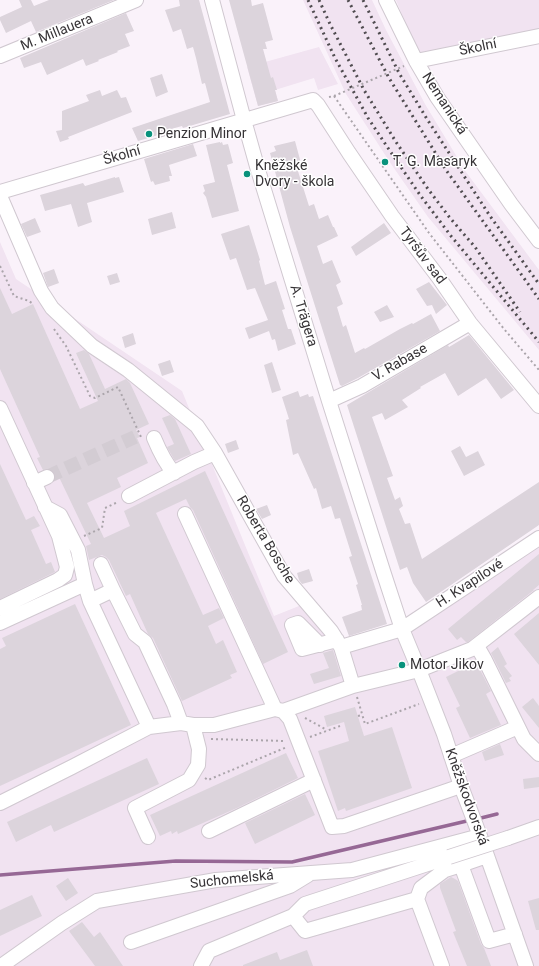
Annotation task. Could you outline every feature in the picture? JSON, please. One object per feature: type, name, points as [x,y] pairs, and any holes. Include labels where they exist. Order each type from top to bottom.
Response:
[{"type":"street","name":"M. Millauera","points":[[0,56],[136,0]]},
{"type":"street","name":"A. Trägera","points":[[212,0],[258,170],[329,401],[402,629]]},
{"type":"street","name":"Nemanická","points":[[386,0],[416,61],[437,97],[511,204],[539,241]]},
{"type":"street","name":"Školní","points":[[416,61],[539,36]]},
{"type":"street","name":"Školní","points":[[0,192],[312,100]]},
{"type":"street","name":"Tyršův sad","points":[[312,100],[318,105],[392,216],[439,278],[470,323],[539,406]]},
{"type":"street","name":"Roberta Bosche","points":[[0,196],[42,291],[52,308],[92,346],[128,370],[197,426],[215,453],[284,576],[331,631],[339,644],[353,686]]},
{"type":"street","name":"V. Rabase","points":[[329,401],[362,386],[470,323]]},
{"type":"street","points":[[0,408],[40,480],[45,507],[59,536],[68,567],[65,575],[58,580],[0,608]]},
{"type":"street","points":[[148,440],[174,473]]},
{"type":"street","points":[[129,496],[194,462],[215,453]]},
{"type":"street","points":[[45,507],[60,515],[78,550],[90,601],[149,727]]},
{"type":"street","points":[[186,514],[283,710],[290,719],[332,827],[344,826],[461,786]]},
{"type":"street","name":"H. Kvapilové","points":[[402,629],[539,538]]},
{"type":"street","points":[[101,564],[135,634],[145,642],[174,704],[196,739],[199,750],[198,765],[189,780],[135,808],[148,837]]},
{"type":"street","points":[[0,624],[85,584]]},
{"type":"street","points":[[90,601],[114,590]]},
{"type":"street","points":[[0,803],[149,727],[187,724],[214,725],[283,710],[353,686],[419,670],[472,649],[539,596]]},
{"type":"street","points":[[320,645],[339,644],[402,629]]},
{"type":"street","name":"Kněžskodvorská","points":[[402,629],[444,734],[461,786],[471,810],[526,966]]},
{"type":"street","points":[[476,646],[485,660],[524,739],[539,754]]},
{"type":"street","points":[[451,756],[518,727]]},
{"type":"street","points":[[209,831],[314,780]]},
{"type":"street","points":[[442,966],[417,899],[421,888],[455,861],[508,838],[539,827]]},
{"type":"street","name":"Suchomelská","points":[[1,966],[62,923],[97,901],[216,880],[352,870],[478,830]]},
{"type":"street","points":[[201,966],[209,951],[294,916],[305,904],[455,861],[487,856]]},
{"type":"street","points":[[455,861],[489,941],[514,934]]},
{"type":"street","points":[[131,942],[290,886],[312,873]]},
{"type":"street","points":[[294,916],[306,931],[417,899]]},
{"type":"path","points":[[312,100],[334,96],[416,61]]},
{"type":"path","points":[[334,96],[429,233],[504,329],[539,370]]},
{"type":"path","points":[[0,266],[14,296],[29,301],[38,307]]},
{"type":"path","points":[[52,326],[66,346],[90,396],[95,398],[118,387],[148,440]]},
{"type":"path","points":[[73,540],[102,528],[105,508],[129,496]]},
{"type":"path","points":[[353,686],[365,724],[422,703]]},
{"type":"path","points":[[283,710],[327,730]]},
{"type":"path","points":[[358,716],[362,715]]},
{"type":"path","points":[[193,772],[208,780],[327,730],[340,726]]},
{"type":"path","points":[[196,739],[299,742]]},
{"type":"shaded area","points":[[303,0],[372,0],[425,104],[466,172],[539,270],[539,350],[428,217],[389,161],[346,94]]},
{"type":"shaded area","points":[[396,0],[539,0],[539,40],[422,64]]},
{"type":"shaded area","points":[[319,47],[338,84],[318,90],[314,78],[275,90],[278,101],[258,106],[247,67]]},
{"type":"shaded area","points":[[0,242],[16,279],[182,391],[274,616],[304,604],[340,651],[416,627],[539,545],[539,966],[0,966]]},
{"type":"building","points":[[19,0],[31,0],[34,6],[49,0],[114,0],[36,32],[31,21],[6,33],[0,17],[22,7]]},
{"type":"building","points":[[179,0],[199,0],[230,114],[183,128],[182,126],[164,131],[165,133],[138,141],[132,128],[210,102],[205,83],[202,84],[193,47],[187,49],[181,29],[173,32],[165,10],[180,6]]},
{"type":"building","points":[[229,0],[251,0],[252,6],[263,3],[273,40],[265,42],[267,49],[263,49],[271,78],[273,77],[277,90],[275,90],[278,101],[258,106]]},
{"type":"building","points":[[126,13],[134,31],[125,34],[130,46],[86,66],[83,59],[47,75],[41,62],[24,68],[20,58]]},
{"type":"building","points":[[162,74],[168,92],[156,97],[150,78]]},
{"type":"building","points":[[100,90],[102,96],[117,90],[121,98],[126,97],[132,112],[68,137],[69,139],[60,142],[56,131],[62,130],[62,111],[89,101],[86,95]]},
{"type":"building","points":[[295,141],[302,167],[297,168],[309,206],[314,204],[319,219],[328,215],[338,236],[317,246],[323,264],[332,260],[341,282],[336,285],[343,304],[337,307],[343,327],[346,325],[355,353],[431,314],[440,331],[342,386],[340,385],[290,227],[270,153],[276,151],[274,146]]},
{"type":"building","points":[[222,142],[223,145],[228,144],[233,163],[227,165],[239,211],[212,218],[206,197],[203,193],[205,191],[203,185],[215,182],[206,145]]},
{"type":"building","points":[[193,144],[197,156],[169,165],[172,176],[169,176],[170,181],[155,185],[153,181],[151,182],[144,159]]},
{"type":"building","points":[[119,177],[124,192],[87,203],[92,222],[78,227],[71,204],[45,211],[40,195],[83,183],[85,186]]},
{"type":"building","points":[[172,212],[176,228],[152,235],[148,219]]},
{"type":"building","points":[[35,218],[41,232],[27,237],[21,224]]},
{"type":"building","points":[[384,223],[391,233],[356,256],[351,247]]},
{"type":"building","points":[[249,225],[260,260],[265,285],[276,281],[285,309],[282,310],[288,329],[291,329],[296,344],[278,351],[275,339],[272,340],[269,331],[249,339],[245,328],[268,320],[255,288],[247,290],[236,258],[230,260],[221,234]]},
{"type":"building","points":[[54,269],[59,283],[48,287],[43,273]]},
{"type":"building","points":[[117,273],[120,282],[110,285],[107,276]]},
{"type":"building","points":[[429,282],[447,305],[436,314],[432,305],[427,306],[416,289]]},
{"type":"building","points":[[0,288],[12,314],[33,304],[80,409],[98,401],[76,353],[84,350],[89,354],[105,389],[126,379],[130,383],[149,424],[136,430],[140,437],[137,438],[148,463],[117,478],[121,487],[87,503],[104,538],[130,526],[124,511],[205,471],[288,652],[263,664],[193,510],[186,499],[156,513],[203,615],[219,608],[224,618],[208,626],[216,644],[223,640],[237,672],[230,675],[232,678],[182,701],[153,638],[148,634],[130,594],[126,596],[109,560],[106,557],[102,555],[89,560],[86,546],[91,544],[58,475],[55,476],[52,470],[43,470],[37,458],[40,457],[0,369]]},
{"type":"building","points":[[387,305],[394,317],[380,322],[374,312]]},
{"type":"building","points":[[133,333],[136,344],[125,348],[122,337]]},
{"type":"building","points":[[469,335],[514,390],[501,399],[486,378],[458,396],[445,373],[420,387],[421,388],[402,400],[408,407],[385,420],[382,413],[372,417],[393,476],[387,478],[395,500],[400,497],[403,506],[399,509],[405,524],[410,523],[422,559],[539,482],[539,525],[426,602],[413,583],[407,567],[400,570],[347,405],[448,345],[449,347]]},
{"type":"building","points":[[170,360],[174,372],[162,376],[158,364]]},
{"type":"building","points":[[272,362],[281,390],[272,393],[264,365]]},
{"type":"building","points":[[298,391],[300,397],[308,394],[309,397],[313,396],[387,624],[349,636],[342,617],[362,610],[356,585],[358,584],[349,557],[352,556],[340,518],[335,519],[331,506],[322,509],[316,488],[314,489],[298,453],[293,455],[286,420],[289,419],[282,397]]},
{"type":"building","points":[[170,415],[175,419],[191,454],[175,461],[167,447],[174,444],[162,418]]},
{"type":"building","points":[[236,440],[239,449],[228,453],[225,444]]},
{"type":"building","points":[[460,446],[466,457],[478,451],[485,465],[464,476],[451,451]]},
{"type":"building","points":[[0,464],[26,520],[34,516],[40,526],[31,530],[46,564],[51,562],[55,572],[0,599]]},
{"type":"building","points":[[267,505],[271,515],[262,519],[256,509]]},
{"type":"building","points":[[539,554],[539,585],[468,642],[461,637],[457,640],[448,629]]},
{"type":"building","points":[[309,569],[313,581],[302,584],[297,573]]},
{"type":"building","points":[[75,604],[131,725],[0,786],[0,649],[6,646],[2,638]]},
{"type":"building","points":[[539,613],[539,665],[514,634]]},
{"type":"building","points":[[498,647],[507,664],[504,666],[512,676],[509,678],[511,681],[506,683],[491,653]]},
{"type":"building","points":[[333,650],[341,676],[314,684],[310,674],[329,668],[323,653]]},
{"type":"building","points":[[476,662],[491,691],[486,694],[501,725],[470,738],[456,708],[460,706],[446,677]]},
{"type":"building","points":[[533,698],[539,706],[539,728],[522,707]]},
{"type":"building","points":[[355,707],[364,736],[392,727],[412,788],[346,811],[345,808],[338,811],[318,751],[349,741],[344,722],[327,727],[324,716]]},
{"type":"building","points":[[500,744],[504,755],[485,761],[482,752]]},
{"type":"building","points":[[286,753],[298,778],[237,808],[178,834],[177,831],[172,834],[171,831],[160,836],[150,815]]},
{"type":"building","points":[[147,758],[159,784],[54,832],[51,825],[16,842],[7,822]]},
{"type":"building","points":[[539,777],[539,787],[524,789],[523,779]]},
{"type":"building","points":[[305,794],[315,815],[255,844],[245,823]]},
{"type":"building","points":[[451,877],[458,881],[481,944],[491,966],[467,966],[453,932],[456,931],[440,888],[440,884]]},
{"type":"building","points":[[68,878],[78,893],[66,901],[56,886]]},
{"type":"building","points":[[32,895],[42,916],[0,936],[0,910]]},
{"type":"building","points":[[539,898],[539,930],[536,930],[528,901]]},
{"type":"building","points":[[82,922],[94,937],[100,932],[123,966],[95,966],[69,931]]},
{"type":"building","points":[[307,950],[313,966],[243,966],[277,952],[280,960]]},
{"type":"waterway","points":[[477,819],[497,814]]},
{"type":"waterway","points":[[0,875],[176,861],[292,862],[471,820]]},
{"type":"tunnel","points":[[47,477],[135,437]]},
{"type":"railway","points":[[308,0],[335,58],[368,118],[388,148],[420,195],[451,236],[539,342]]},
{"type":"railway","points":[[319,0],[364,90],[396,142],[428,189],[475,247],[520,312]]},
{"type":"railway","points":[[348,0],[389,78],[446,170],[539,299]]},
{"type":"railway","points":[[363,0],[399,73],[427,119],[490,216],[539,284]]},
{"type":"place","name":"Penzion Minor","points":[[149,134]]},
{"type":"place","name":"T. G. Masaryk","points":[[385,162]]},
{"type":"place","name":"Kněžské Dvory - škola","points":[[247,174]]},
{"type":"place","name":"Motor Jikov","points":[[402,665]]}]
